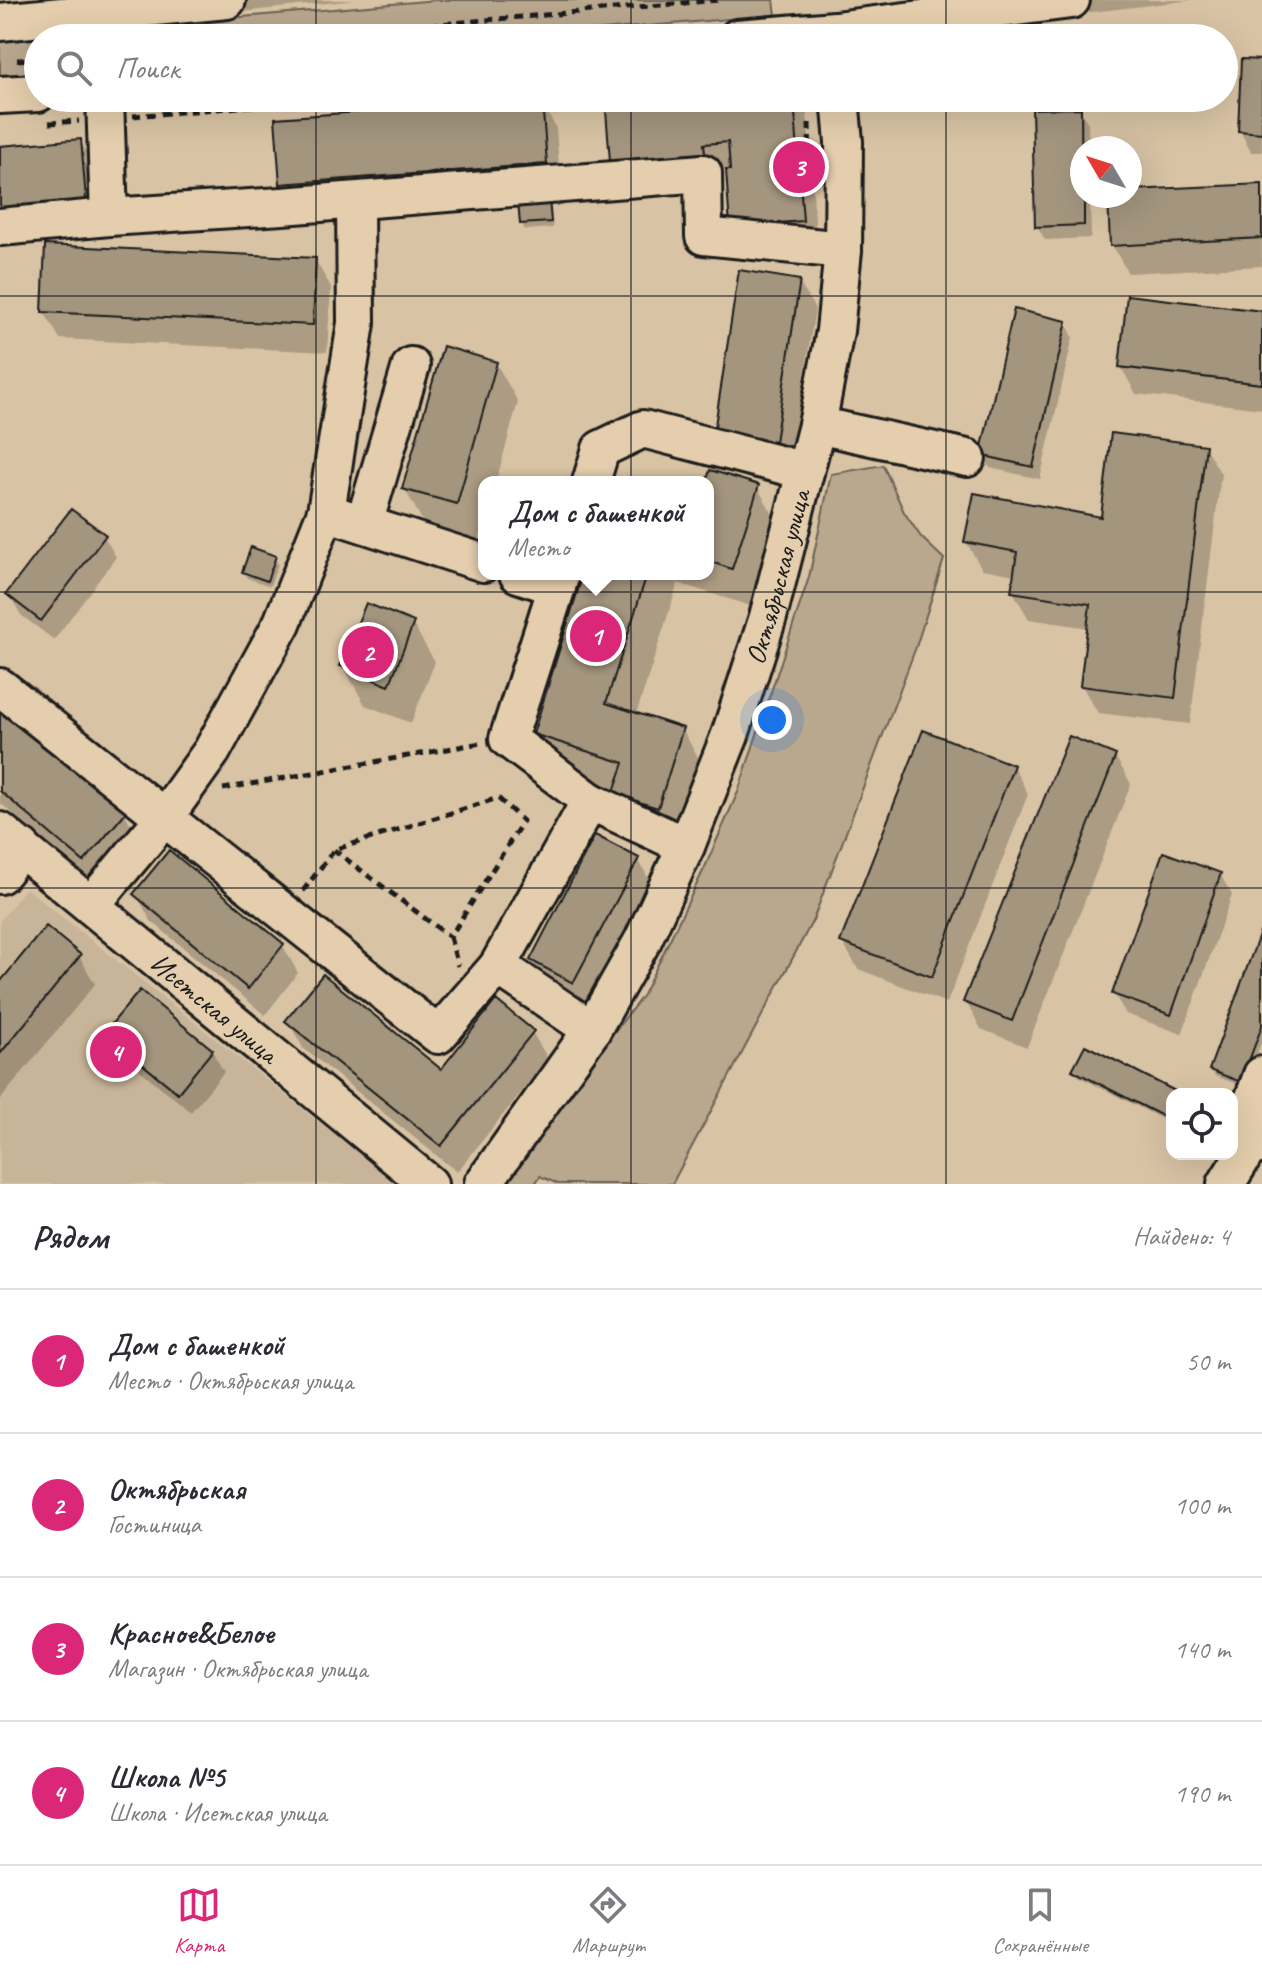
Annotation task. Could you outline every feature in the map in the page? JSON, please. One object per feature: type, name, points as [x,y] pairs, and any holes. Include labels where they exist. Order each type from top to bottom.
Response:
[{"type":"street","points":[[834,23],[1071,0]]},
{"type":"street","points":[[0,22],[204,1]]},
{"type":"street","points":[[0,95],[24,102]]},
{"type":"street","points":[[106,112],[109,217]]},
{"type":"street","name":"Октябрьская улица","points":[[483,1184],[592,1030],[643,940],[686,846],[730,735],[768,617],[817,425],[835,331],[843,250],[844,142],[828,112]]},
{"type":"street","points":[[0,227],[703,173],[704,236],[843,250]]},
{"type":"street","points":[[91,905],[212,751],[282,623],[326,512],[356,323],[355,201]]},
{"type":"street","points":[[364,524],[411,366]]},
{"type":"street","points":[[817,425],[967,458]]},
{"type":"street","points":[[593,476],[601,449],[643,429],[805,471]]},
{"type":"street","points":[[326,512],[478,561]]},
{"type":"street","points":[[559,580],[508,739],[590,801],[686,846]]},
{"type":"street","points":[[0,687],[171,807],[285,914],[438,1035],[498,966],[590,801]]},
{"type":"street","name":"Исетская улица","points":[[7,851],[91,905],[429,1184]]},
{"type":"street","points":[[498,966],[592,1030]]},
{"type":"street","points":[[1226,1184],[1257,1143],[1249,1111],[1262,1075]]},
{"type":"path","points":[[440,24],[719,0]]},
{"type":"path","points":[[810,172],[823,112]]},
{"type":"path","points":[[171,807],[508,739]]},
{"type":"path","points":[[285,914],[334,850],[498,798],[523,821],[450,937],[334,850]]},
{"type":"shaded area","points":[[437,0],[774,0],[776,15],[671,24],[161,24]]},
{"type":"shaded area","points":[[24,36],[24,80],[0,82],[0,38]]},
{"type":"shaded area","points":[[883,465],[904,512],[921,537],[944,559],[916,647],[813,920],[672,1184],[558,1184],[540,1176],[535,1184],[500,1184],[643,995],[705,867],[738,792],[809,577],[831,474]]},
{"type":"shaded area","points":[[26,888],[397,1184],[0,1184],[0,921]]},
{"type":"building","points":[[1241,59],[1262,60],[1262,133],[1238,131]]},
{"type":"building","points":[[359,112],[543,112],[547,164],[280,184],[275,118]]},
{"type":"building","points":[[606,112],[795,112],[803,221],[730,227],[726,170],[730,170],[728,142],[704,144],[705,153],[610,161]]},
{"type":"building","points":[[1032,112],[1081,112],[1081,136],[1070,136],[1070,208],[1084,208],[1084,225],[1035,227]]},
{"type":"building","points":[[81,139],[86,200],[0,208],[0,146]]},
{"type":"building","points":[[1262,184],[1262,238],[1110,246],[1108,208],[1142,208],[1142,189]]},
{"type":"building","points":[[549,199],[551,222],[520,224],[518,201]]},
{"type":"building","points":[[45,245],[316,258],[313,325],[42,312]]},
{"type":"building","points":[[739,270],[800,280],[775,442],[714,432]]},
{"type":"building","points":[[1127,295],[1262,311],[1262,384],[1119,367]]},
{"type":"building","points":[[1014,309],[1067,321],[1033,467],[980,455]]},
{"type":"building","points":[[443,346],[497,362],[457,504],[402,489]]},
{"type":"building","points":[[1111,433],[1206,445],[1175,698],[1080,686],[1090,604],[1011,592],[1017,552],[964,542],[974,493],[1101,517]]},
{"type":"building","points":[[710,470],[759,485],[732,569],[714,563],[714,476],[708,476]]},
{"type":"building","points":[[71,509],[106,535],[41,621],[6,594]]},
{"type":"building","points":[[251,547],[276,556],[267,581],[242,572]]},
{"type":"building","points":[[581,580],[645,580],[606,703],[683,728],[658,808],[613,794],[624,763],[533,734]]},
{"type":"building","points":[[366,603],[414,622],[389,686],[340,666]]},
{"type":"building","points":[[0,706],[126,812],[84,862],[0,791]]},
{"type":"building","points":[[923,730],[1014,765],[932,977],[840,942]]},
{"type":"building","points":[[1069,736],[1116,755],[1012,1021],[963,1002]]},
{"type":"building","points":[[595,835],[639,858],[573,983],[530,960]]},
{"type":"building","points":[[169,850],[284,944],[248,989],[133,894]]},
{"type":"building","points":[[1163,852],[1221,873],[1171,1015],[1112,994]]},
{"type":"building","points":[[46,926],[81,955],[0,1054],[0,982]]},
{"type":"building","points":[[1262,927],[1262,1026],[1241,1082],[1209,1070]]},
{"type":"building","points":[[323,974],[441,1069],[496,1000],[534,1031],[441,1146],[285,1021]]},
{"type":"building","points":[[140,990],[213,1050],[178,1093],[104,1033]]},
{"type":"building","points":[[1085,1045],[1169,1088],[1166,1088],[1166,1118],[1072,1070]]},
{"type":"place","name":"Красное&Белое","points":[[799,167]]},
{"type":"place","name":"Дом с башенкой","points":[[596,636]]},
{"type":"place","name":"Октябрьская","points":[[368,652]]},
{"type":"place","name":"Школа №5","points":[[116,1052]]}]
